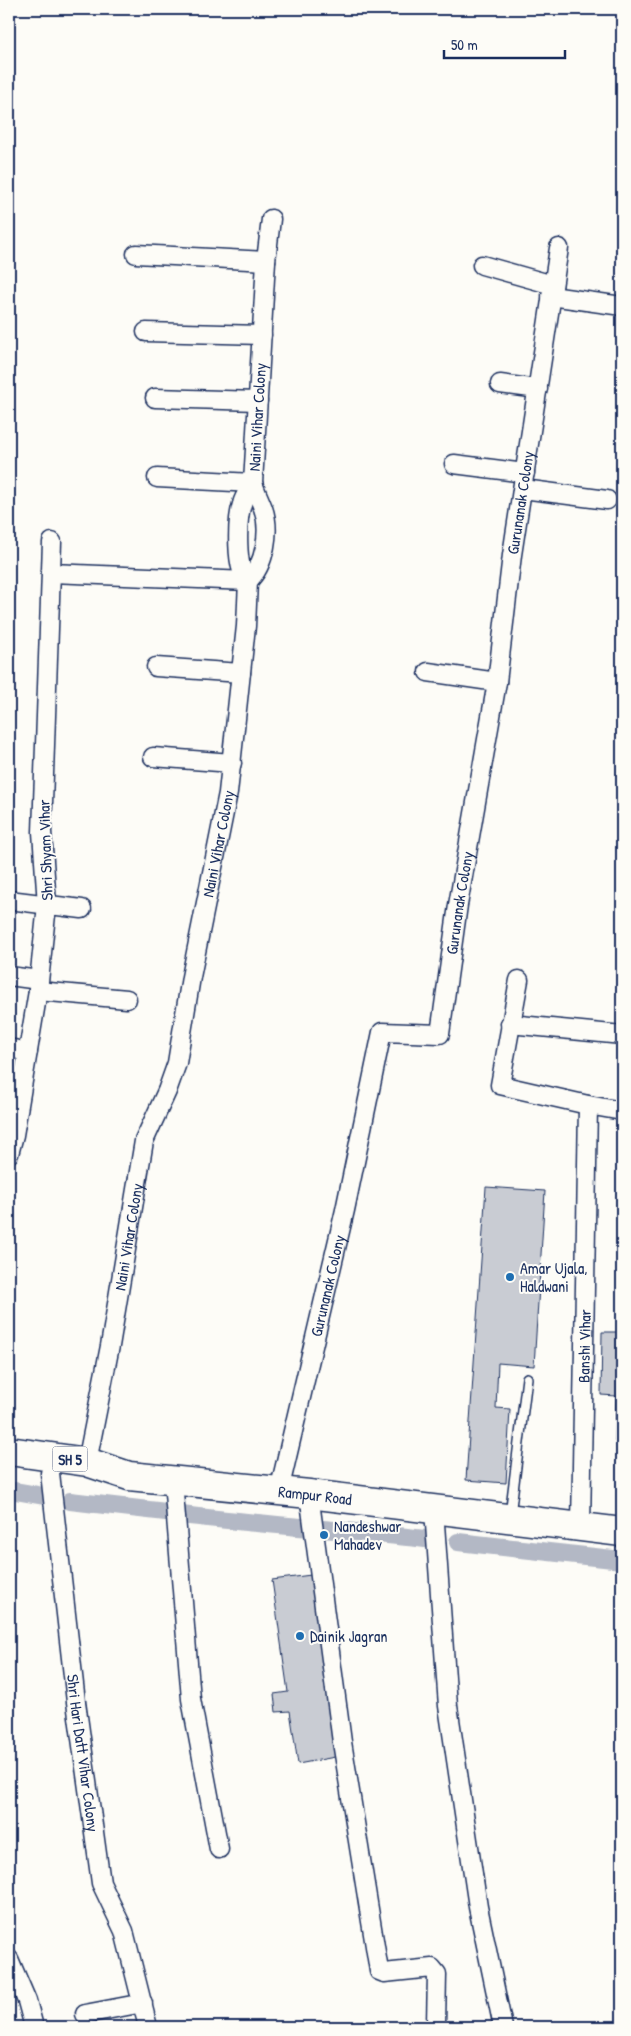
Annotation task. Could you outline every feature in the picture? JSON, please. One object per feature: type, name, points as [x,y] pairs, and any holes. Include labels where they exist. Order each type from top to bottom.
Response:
[{"type":"main road","name":"Rampur Road","points":[[9,1451],[87,1462],[129,1476],[309,1494],[622,1532]]},
{"type":"main road","points":[[9,1468],[76,1476],[129,1476]]},
{"type":"street","name":"Naini Vihar Colony","points":[[87,1462],[110,1346],[144,1140],[168,1091],[178,1064],[192,977],[228,793],[246,626],[248,581],[244,578],[239,564],[238,550],[241,505],[253,483],[266,261],[271,218]]},
{"type":"street","name":"Gurunanak Colony","points":[[279,1491],[345,1210],[382,1032],[440,1034],[458,904],[497,682],[512,555],[559,248]]},
{"type":"street","points":[[136,254],[266,261]]},
{"type":"street","points":[[482,265],[552,290],[622,306]]},
{"type":"street","points":[[146,332],[262,335]]},
{"type":"street","points":[[500,384],[538,389]]},
{"type":"street","points":[[155,398],[258,401]]},
{"type":"street","points":[[454,464],[607,500]]},
{"type":"street","points":[[51,573],[248,581],[259,566],[266,536],[264,509],[253,483],[157,478]]},
{"type":"street","name":"Shri Shyam Vihar","points":[[9,1154],[14,1135],[39,985],[47,905],[42,832],[52,542]]},
{"type":"street","points":[[156,667],[241,673]]},
{"type":"street","points":[[428,672],[497,682]]},
{"type":"street","points":[[153,757],[232,763]]},
{"type":"street","points":[[9,900],[82,909]]},
{"type":"street","points":[[9,976],[39,985],[127,999]]},
{"type":"street","points":[[519,980],[500,1085],[622,1111]]},
{"type":"street","points":[[510,1024],[622,1035]]},
{"type":"street","points":[[9,1048],[28,1052]]},
{"type":"street","name":"Banshi Vihar","points":[[581,1527],[588,1105]]},
{"type":"street","name":"Shri Hari Datt Vihar Colony","points":[[50,1473],[76,1702],[101,1883],[124,1931],[148,2027]]},
{"type":"street","points":[[172,1481],[191,1699],[219,1848]]},
{"type":"street","points":[[309,1494],[312,1528],[342,1742],[379,1971],[384,1973],[432,1968],[435,1970],[437,1974],[436,2024]]},
{"type":"street","points":[[434,1510],[448,1706],[478,1907],[504,2027]]},
{"type":"street","points":[[9,1959],[27,2001],[34,2027]]},
{"type":"street","points":[[85,2014],[143,2003]]},
{"type":"lane","points":[[510,1518],[527,1378]]},
{"type":"building","name":"Amar Ujala, Haldwani","points":[[486,1187],[545,1191],[534,1366],[498,1363],[496,1408],[510,1409],[506,1483],[466,1480]]},
{"type":"building","points":[[602,1332],[622,1332],[622,1442],[615,1442],[616,1396],[601,1395]]},
{"type":"building","name":"Dainik Jagran","points":[[311,1575],[335,1757],[298,1764],[290,1711],[276,1712],[274,1694],[288,1692],[272,1580]]},
{"type":"waterway","points":[[9,1490],[50,1497]]},
{"type":"waterway","points":[[70,1501],[166,1512]]},
{"type":"waterway","points":[[182,1515],[425,1539]]},
{"type":"waterway","points":[[458,1542],[622,1560]]},
{"type":"place","name":"Amar Ujala, Haldwani","points":[[510,1277]]},
{"type":"place","name":"Nandeshwar Mahadev","points":[[324,1535]]},
{"type":"place","name":"Dainik Jagran","points":[[300,1636]]}]
